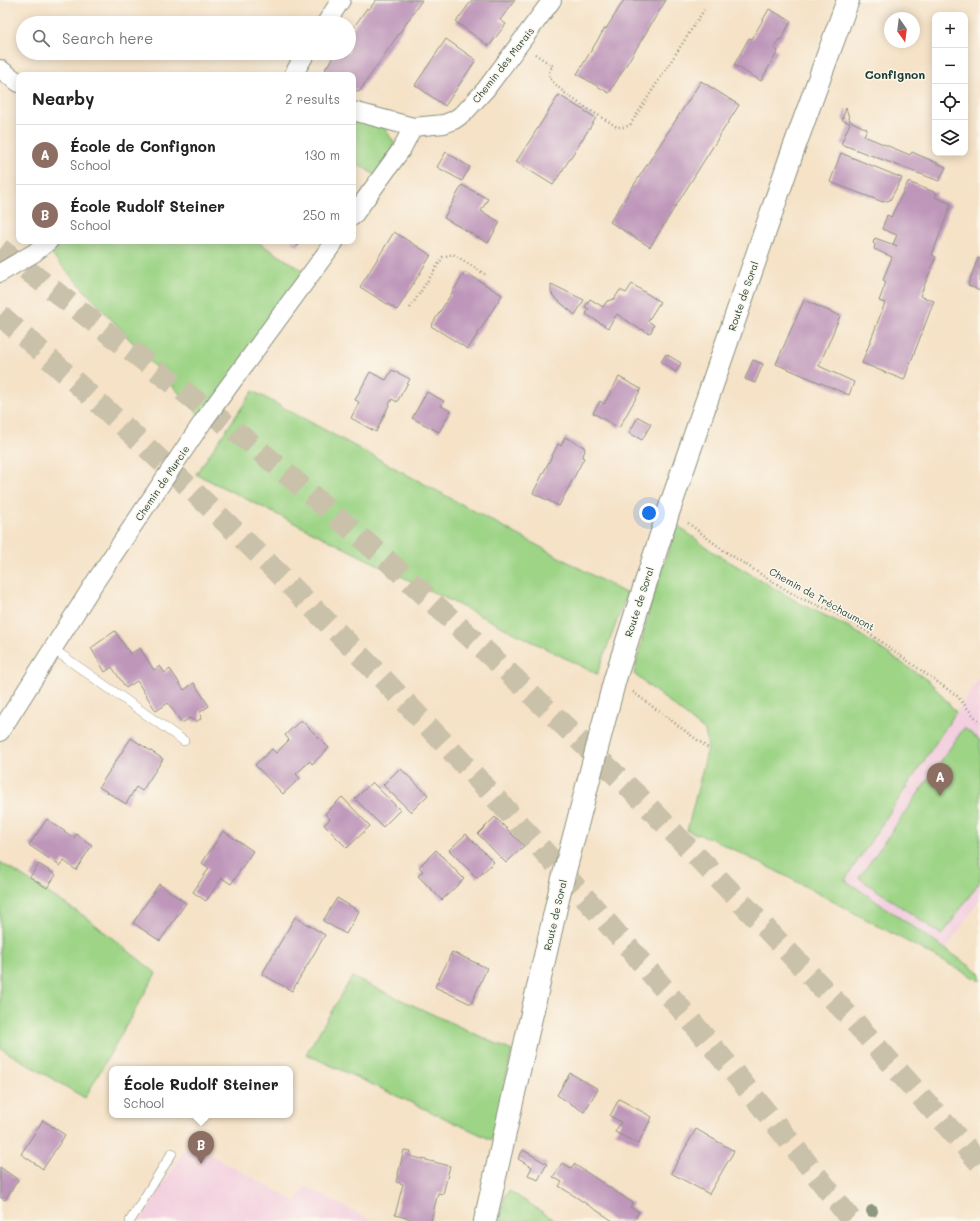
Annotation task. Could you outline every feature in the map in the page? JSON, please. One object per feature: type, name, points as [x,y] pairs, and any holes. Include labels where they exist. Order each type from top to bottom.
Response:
[{"type":"street","points":[[331,16],[342,0]]},
{"type":"street","name":"Chemin des Marais","points":[[356,112],[413,128],[444,124],[464,113],[486,89],[552,0]]},
{"type":"street","name":"Route de Soral","points":[[485,1221],[560,890],[615,679],[668,514],[778,195],[848,0]]},
{"type":"street","points":[[295,72],[302,60]]},
{"type":"street","points":[[0,69],[16,81]]},
{"type":"street","points":[[356,212],[401,150],[413,128]]},
{"type":"street","points":[[0,273],[34,253],[45,244]]},
{"type":"street","name":"Chemin de Murcie","points":[[0,732],[95,582],[204,420],[333,244]]},
{"type":"lane","points":[[53,649],[184,741]]},
{"type":"lane","points":[[130,1221],[172,1153]]},
{"type":"path","points":[[520,44],[553,66],[549,73],[549,77],[563,93],[617,127],[625,127],[630,125],[704,10]]},
{"type":"path","points":[[410,308],[443,257],[453,254],[486,275]]},
{"type":"path","name":"Chemin de Tréchaumont","points":[[668,514],[688,524],[722,550],[798,597],[833,612],[866,631],[957,696],[980,723]]},
{"type":"path","points":[[615,679],[708,748]]},
{"type":"shaded area","points":[[980,677],[980,899],[946,950],[845,880]]},
{"type":"shaded area","points":[[189,1143],[297,1202],[305,1186],[372,1221],[140,1221]]},
{"type":"green space","points":[[356,121],[384,127],[395,144],[380,179],[356,162]]},
{"type":"green space","points":[[59,244],[261,244],[310,275],[204,420],[51,254]]},
{"type":"green space","points":[[253,391],[627,594],[597,674],[196,474]]},
{"type":"green space","points":[[677,525],[713,552],[803,605],[849,627],[930,682],[956,712],[845,880],[980,973],[980,981],[784,875],[710,838],[687,831],[708,748],[705,731],[634,674],[650,606]]},
{"type":"green space","points":[[964,728],[980,740],[980,881],[942,935],[859,878]]},
{"type":"green space","points":[[0,862],[87,918],[156,973],[85,1098],[0,1048]]},
{"type":"green space","points":[[352,977],[512,1051],[492,1140],[306,1054]]},
{"type":"green space","points":[[509,1191],[556,1221],[500,1221],[505,1195]]},
{"type":"building","points":[[376,0],[422,0],[359,92],[356,90],[356,72],[329,72],[325,69],[331,60],[356,60],[356,24],[367,8],[369,10]]},
{"type":"building","points":[[472,0],[515,0],[500,20],[506,24],[489,46],[456,22]]},
{"type":"building","points":[[624,0],[666,0],[609,93],[577,74]]},
{"type":"building","points":[[769,9],[791,21],[781,40],[779,39],[774,48],[778,51],[761,81],[734,65],[749,38],[752,39]]},
{"type":"building","points":[[446,39],[476,60],[445,106],[415,85]]},
{"type":"building","points":[[701,81],[739,105],[650,247],[610,222]]},
{"type":"building","points":[[559,95],[596,118],[553,185],[516,162]]},
{"type":"building","points":[[846,108],[850,121],[867,129],[864,136],[910,155],[912,152],[946,167],[939,181],[841,144],[850,123],[842,120]]},
{"type":"building","points":[[446,152],[470,167],[462,181],[437,167]]},
{"type":"building","points":[[841,153],[902,178],[890,200],[883,202],[830,182]]},
{"type":"building","points":[[908,182],[937,193],[935,197],[951,204],[932,255],[936,257],[920,296],[934,301],[904,380],[862,363],[885,303],[879,301],[886,282],[883,280],[892,257],[874,249],[875,245],[873,243],[875,238],[897,246],[893,244],[897,235],[882,229],[887,215],[891,217]]},
{"type":"building","points":[[462,185],[488,199],[481,211],[500,222],[488,243],[444,218]]},
{"type":"building","points":[[394,232],[431,255],[397,310],[360,287]]},
{"type":"building","points":[[978,258],[980,259],[980,291],[968,285]]},
{"type":"building","points":[[465,272],[502,295],[468,349],[431,326]]},
{"type":"building","points":[[551,284],[584,300],[575,315],[554,297],[551,292]]},
{"type":"building","points":[[632,284],[660,302],[648,321],[654,325],[651,332],[648,333],[642,329],[641,330],[617,314],[608,328],[586,314],[589,309],[585,307],[590,299],[603,307],[607,301],[614,299],[620,290],[626,293]]},
{"type":"building","points":[[804,300],[840,316],[819,366],[854,382],[849,395],[776,364]]},
{"type":"building","points":[[666,354],[681,363],[676,372],[661,362]]},
{"type":"building","points":[[753,360],[763,364],[755,383],[745,379]]},
{"type":"building","points":[[392,370],[410,379],[397,402],[392,399],[376,432],[351,418],[359,402],[355,400],[370,372],[386,380]]},
{"type":"building","points":[[619,377],[641,389],[619,428],[593,413],[600,401],[604,404]]},
{"type":"building","points":[[427,392],[444,401],[441,406],[451,411],[439,432],[412,418]]},
{"type":"building","points":[[638,417],[651,424],[642,440],[629,433]]},
{"type":"building","points":[[565,437],[584,447],[585,451],[582,457],[584,458],[559,506],[533,493],[558,444],[561,446]]},
{"type":"building","points":[[115,631],[130,654],[140,648],[154,670],[160,666],[165,673],[170,669],[184,690],[194,683],[209,706],[200,712],[201,719],[195,722],[190,718],[182,723],[168,703],[156,711],[137,681],[126,688],[112,667],[105,672],[91,648]]},
{"type":"building","points":[[301,720],[329,748],[312,764],[310,761],[296,774],[300,778],[283,794],[255,765],[272,749],[276,753],[289,740],[285,735]]},
{"type":"building","points":[[131,738],[163,759],[142,791],[136,787],[126,804],[99,787]]},
{"type":"building","points":[[400,768],[428,795],[411,812],[383,785]]},
{"type":"building","points":[[372,782],[400,810],[383,827],[355,799]]},
{"type":"building","points":[[342,797],[370,826],[347,848],[324,825],[330,819],[325,814]]},
{"type":"building","points":[[495,817],[524,846],[506,863],[478,834]]},
{"type":"building","points":[[47,819],[74,838],[76,834],[92,845],[76,870],[64,861],[60,866],[29,845]]},
{"type":"building","points":[[223,831],[253,851],[231,884],[222,878],[206,901],[193,892],[209,868],[202,863]]},
{"type":"building","points":[[466,834],[494,862],[477,878],[449,850]]},
{"type":"building","points":[[436,850],[464,879],[442,900],[418,876],[423,871],[419,867]]},
{"type":"building","points":[[39,864],[56,875],[47,888],[30,877]]},
{"type":"building","points":[[159,884],[186,903],[160,941],[133,923]]},
{"type":"building","points":[[337,898],[359,911],[346,934],[323,921]]},
{"type":"building","points":[[295,917],[325,935],[292,991],[262,974]]},
{"type":"building","points":[[452,952],[487,968],[471,1004],[435,987]]},
{"type":"building","points":[[570,1073],[598,1089],[584,1112],[557,1095]]},
{"type":"building","points":[[619,1099],[652,1117],[638,1144],[615,1132],[621,1122],[610,1116]]},
{"type":"building","points":[[43,1120],[65,1135],[43,1169],[21,1154]]},
{"type":"building","points":[[696,1129],[734,1151],[709,1194],[671,1173]]},
{"type":"building","points":[[404,1150],[411,1151],[410,1156],[450,1166],[443,1194],[438,1193],[431,1221],[419,1221],[395,1215],[403,1184],[396,1182]]},
{"type":"building","points":[[523,1150],[547,1164],[538,1180],[528,1175],[532,1167],[518,1159]]},
{"type":"building","points":[[562,1163],[571,1168],[574,1164],[633,1203],[630,1207],[639,1212],[633,1221],[613,1221],[559,1186],[562,1182],[553,1177]]},
{"type":"building","points":[[0,1167],[18,1180],[5,1200],[0,1197]]},
{"type":"tunnel","points":[[0,249],[253,445],[387,560],[508,672],[639,797],[738,899],[851,1018],[980,1163]]},
{"type":"tunnel","points":[[0,315],[116,419],[229,526],[340,635],[448,747],[554,862],[656,979],[756,1099],[852,1221]]},
{"type":"place","name":"École de Confignon","points":[[940,796]]},
{"type":"place","name":"École Rudolf Steiner","points":[[201,1164]]},
{"type":"district","name":"Confignon","points":[[895,74]]}]
